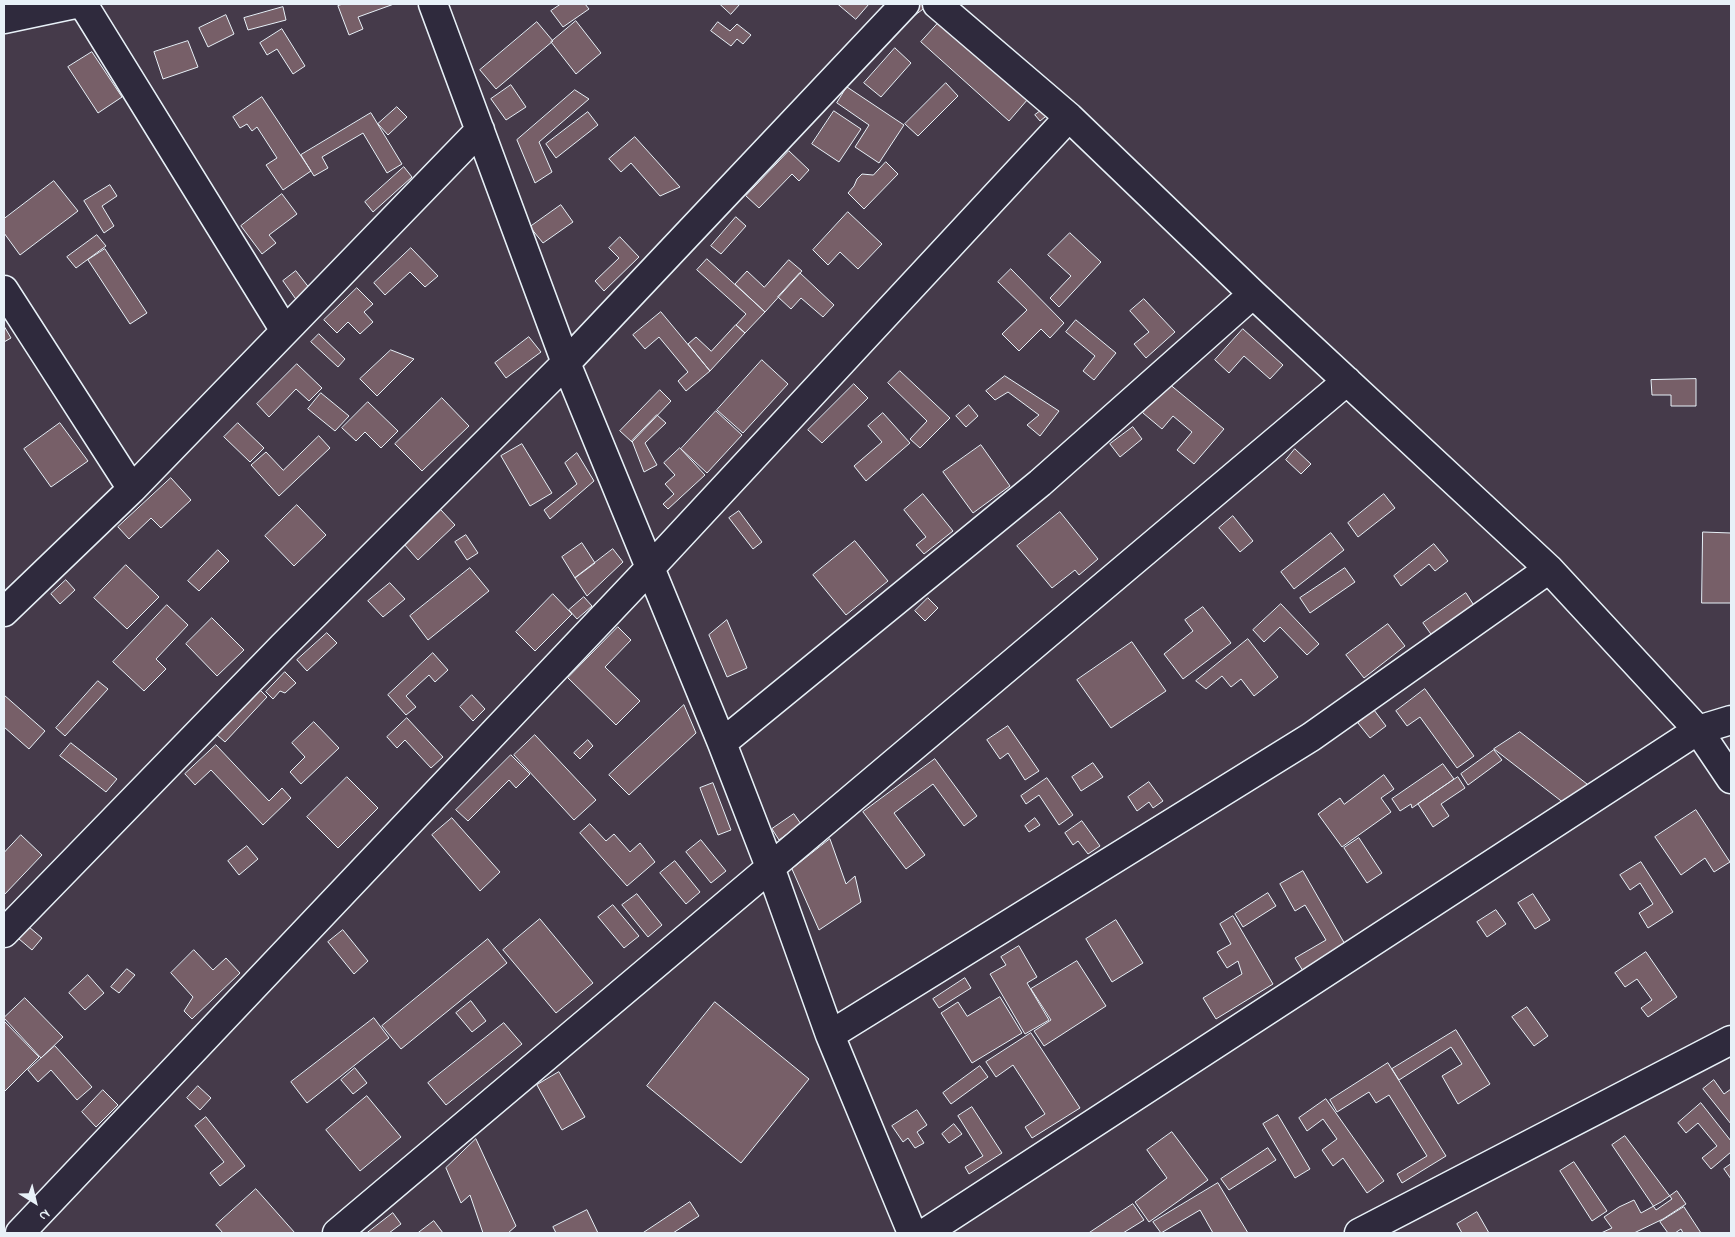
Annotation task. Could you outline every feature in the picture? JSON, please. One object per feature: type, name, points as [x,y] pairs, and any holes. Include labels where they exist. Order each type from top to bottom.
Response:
[{"type":"street","points":[[4,19],[75,4]]},
{"type":"street","points":[[83,4],[285,330]]},
{"type":"street","points":[[433,4],[566,363],[722,743],[770,866],[830,1035],[912,1233]]},
{"type":"street","points":[[4,933],[283,646],[566,363],[904,4]]},
{"type":"street","points":[[938,4],[1069,117],[1252,294],[1549,569],[1698,730],[1731,779]]},
{"type":"street","points":[[20,1233],[650,568],[1069,117]]},
{"type":"street","points":[[4,612],[132,489],[480,130]]},
{"type":"street","points":[[4,290],[132,489]]},
{"type":"street","points":[[722,743],[1040,483],[1252,294]]},
{"type":"street","points":[[337,1233],[1347,381]]},
{"type":"street","points":[[830,1035],[1312,737],[1549,569]]},
{"type":"street","points":[[925,1233],[1698,730],[1731,720]]},
{"type":"street","points":[[1359,1233],[1731,1040]]},
{"type":"building","points":[[343,4],[394,4],[358,17],[363,29],[349,35],[338,6]]},
{"type":"building","points":[[561,4],[585,4],[589,9],[563,27],[551,11]]},
{"type":"building","points":[[720,4],[740,4],[731,14]]},
{"type":"building","points":[[838,4],[869,4],[856,19]]},
{"type":"building","points":[[918,4],[923,4],[926,7],[915,15],[910,10]]},
{"type":"building","points":[[283,7],[286,20],[248,30],[244,18]]},
{"type":"building","points":[[226,15],[234,34],[208,47],[199,28]]},
{"type":"building","points":[[576,21],[601,53],[576,74],[551,42]]},
{"type":"building","points":[[940,21],[1028,99],[1009,121],[921,42]]},
{"type":"building","points":[[537,22],[553,41],[496,89],[480,70]]},
{"type":"building","points":[[718,22],[730,31],[737,24],[751,35],[743,44],[737,39],[731,46],[711,31]]},
{"type":"building","points":[[282,29],[305,66],[293,74],[277,49],[267,55],[260,43]]},
{"type":"building","points":[[188,41],[198,67],[163,79],[154,52]]},
{"type":"building","points":[[895,48],[911,63],[881,97],[864,83]]},
{"type":"building","points":[[92,52],[122,97],[98,113],[68,67]]},
{"type":"building","points":[[946,83],[958,96],[918,136],[905,124]]},
{"type":"building","points":[[511,85],[526,107],[506,120],[491,99]]},
{"type":"building","points":[[847,87],[904,125],[879,163],[855,147],[869,125],[837,103]]},
{"type":"building","points":[[575,90],[589,99],[539,142],[552,172],[535,183],[517,140]]},
{"type":"building","points":[[262,97],[311,171],[283,190],[266,165],[277,158],[257,127],[252,131],[247,124],[240,128],[233,117]]},
{"type":"building","points":[[397,107],[407,117],[388,135],[378,124]]},
{"type":"building","points":[[1046,107],[1050,113],[1040,121],[1035,115]]},
{"type":"building","points":[[834,111],[861,129],[839,162],[812,144]]},
{"type":"building","points":[[588,112],[598,125],[556,158],[546,144]]},
{"type":"building","points":[[371,113],[402,164],[387,173],[363,133],[322,157],[328,168],[314,176],[301,155]]},
{"type":"building","points":[[635,137],[680,187],[660,196],[631,163],[621,172],[609,159]]},
{"type":"building","points":[[789,151],[809,170],[799,181],[792,174],[759,208],[746,196]]},
{"type":"building","points":[[886,162],[898,174],[864,209],[848,193],[862,174],[873,175]]},
{"type":"building","points":[[404,167],[412,177],[373,212],[365,202]]},
{"type":"building","points":[[54,181],[78,211],[20,255],[4,233],[4,219]]},
{"type":"building","points":[[110,185],[117,196],[102,206],[114,226],[104,233],[84,201]]},
{"type":"building","points":[[282,194],[297,214],[269,235],[276,243],[262,254],[241,226]]},
{"type":"building","points":[[561,205],[573,222],[543,243],[530,227]]},
{"type":"building","points":[[848,212],[882,244],[858,269],[840,252],[828,265],[813,250]]},
{"type":"building","points":[[736,217],[746,226],[721,254],[711,246]]},
{"type":"building","points":[[1070,233],[1101,262],[1059,307],[1050,298],[1071,276],[1048,255]]},
{"type":"building","points":[[97,235],[106,246],[76,268],[67,257]]},
{"type":"building","points":[[620,237],[639,257],[604,291],[595,281],[619,258],[609,248]]},
{"type":"building","points":[[411,248],[438,276],[425,287],[410,272],[385,295],[374,283]]},
{"type":"building","points":[[105,249],[147,313],[130,324],[88,260]]},
{"type":"building","points":[[707,259],[765,312],[745,333],[736,325],[746,314],[697,270]]},
{"type":"building","points":[[789,260],[802,271],[765,312],[735,284],[747,271],[764,287]]},
{"type":"building","points":[[1011,269],[1064,323],[1050,338],[1041,329],[1019,351],[1002,334],[1027,310],[998,282]]},
{"type":"building","points":[[296,271],[314,294],[300,305],[283,281]]},
{"type":"building","points":[[800,273],[834,305],[823,317],[801,298],[791,309],[778,297]]},
{"type":"building","points":[[357,288],[373,304],[364,312],[373,322],[360,334],[348,322],[337,333],[324,320]]},
{"type":"building","points":[[1144,299],[1175,332],[1146,358],[1134,344],[1149,332],[1130,311]]},
{"type":"building","points":[[661,312],[710,371],[686,391],[678,381],[688,372],[659,337],[645,349],[633,335]]},
{"type":"building","points":[[1076,320],[1116,353],[1094,380],[1083,371],[1095,356],[1066,332]]},
{"type":"building","points":[[736,325],[745,333],[710,371],[688,344],[696,337],[711,351]]},
{"type":"building","points":[[4,326],[11,338],[4,342]]},
{"type":"building","points":[[1243,329],[1283,365],[1270,379],[1244,356],[1229,373],[1215,360]]},
{"type":"building","points":[[319,334],[345,359],[338,367],[311,342]]},
{"type":"building","points":[[529,337],[541,352],[506,378],[495,363]]},
{"type":"building","points":[[391,350],[414,359],[377,396],[360,379]]},
{"type":"building","points":[[762,360],[788,384],[743,433],[717,410]]},
{"type":"building","points":[[297,364],[322,388],[309,401],[296,389],[269,417],[257,404]]},
{"type":"building","points":[[900,371],[950,418],[920,448],[910,439],[927,421],[888,383]]},
{"type":"building","points":[[1005,376],[1059,411],[1040,436],[1027,425],[1039,415],[1008,392],[995,400],[986,391]]},
{"type":"building","points":[[1696,379],[1696,406],[1671,406],[1671,395],[1652,395],[1651,380]]},
{"type":"building","points":[[1168,383],[1224,429],[1194,464],[1177,450],[1192,432],[1173,416],[1162,429],[1143,413]]},
{"type":"building","points":[[854,384],[868,398],[822,443],[808,430]]},
{"type":"building","points":[[660,390],[671,401],[632,442],[620,431]]},
{"type":"building","points":[[321,393],[349,416],[335,431],[308,409]]},
{"type":"building","points":[[442,398],[469,426],[422,471],[395,444]]},
{"type":"building","points":[[368,402],[398,431],[381,448],[365,432],[356,441],[342,428]]},
{"type":"building","points":[[969,405],[978,416],[966,427],[956,416]]},
{"type":"building","points":[[716,411],[742,435],[707,473],[681,449]]},
{"type":"building","points":[[883,413],[910,443],[866,481],[854,466],[882,442],[868,426]]},
{"type":"building","points":[[657,415],[666,423],[645,443],[657,465],[644,472],[632,441]]},
{"type":"building","points":[[60,423],[88,461],[51,487],[24,449]]},
{"type":"building","points":[[238,423],[264,448],[250,462],[224,437]]},
{"type":"building","points":[[1133,427],[1142,439],[1120,457],[1110,444]]},
{"type":"building","points":[[319,436],[330,448],[279,496],[251,465],[266,452],[283,470]]},
{"type":"building","points":[[522,444],[552,493],[530,506],[501,456]]},
{"type":"building","points":[[981,445],[1010,486],[973,513],[943,472]]},
{"type":"building","points":[[680,448],[705,475],[668,509],[663,504],[674,494],[665,484],[675,475],[664,463]]},
{"type":"building","points":[[1295,449],[1311,464],[1301,474],[1286,460]]},
{"type":"building","points":[[577,453],[594,481],[550,519],[544,510],[577,484],[565,463]]},
{"type":"building","points":[[171,478],[191,500],[161,528],[151,518],[129,539],[118,527]]},
{"type":"building","points":[[923,494],[953,531],[924,554],[916,545],[926,537],[904,510]]},
{"type":"building","points":[[1384,494],[1395,508],[1358,537],[1348,523]]},
{"type":"building","points":[[297,505],[326,535],[294,566],[265,536]]},
{"type":"building","points":[[441,510],[455,525],[418,560],[404,544]]},
{"type":"building","points":[[739,511],[762,542],[753,549],[729,518]]},
{"type":"building","points":[[1060,512],[1098,559],[1079,575],[1075,570],[1052,588],[1017,546]]},
{"type":"building","points":[[1233,516],[1253,541],[1240,552],[1219,528]]},
{"type":"building","points":[[1703,532],[1731,533],[1731,603],[1702,603]]},
{"type":"building","points":[[1331,533],[1344,550],[1294,589],[1281,572]]},
{"type":"building","points":[[466,535],[478,553],[467,560],[455,542]]},
{"type":"building","points":[[855,541],[888,581],[846,615],[813,575]]},
{"type":"building","points":[[582,543],[595,563],[575,578],[562,557]]},
{"type":"building","points":[[1434,544],[1448,561],[1435,571],[1429,564],[1401,586],[1394,576]]},
{"type":"building","points":[[613,549],[623,562],[587,596],[575,578]]},
{"type":"building","points":[[218,550],[229,561],[199,591],[188,581]]},
{"type":"building","points":[[126,565],[159,597],[127,629],[94,598]]},
{"type":"building","points":[[470,568],[489,591],[428,640],[410,616]]},
{"type":"building","points":[[1345,568],[1355,582],[1310,613],[1300,598]]},
{"type":"building","points":[[66,580],[75,590],[60,604],[51,594]]},
{"type":"building","points":[[390,583],[405,599],[383,617],[368,601]]},
{"type":"building","points":[[1466,593],[1475,607],[1433,637],[1423,623]]},
{"type":"building","points":[[553,594],[572,614],[535,651],[516,632]]},
{"type":"building","points":[[584,597],[592,606],[577,619],[569,610]]},
{"type":"building","points":[[928,598],[938,608],[925,621],[915,611]]},
{"type":"building","points":[[1281,604],[1319,644],[1307,655],[1280,627],[1264,642],[1253,630]]},
{"type":"building","points":[[167,605],[188,625],[156,659],[166,669],[144,691],[113,662]]},
{"type":"building","points":[[1203,607],[1231,643],[1183,679],[1164,654],[1193,631],[1185,620]]},
{"type":"building","points":[[212,618],[244,650],[217,676],[186,644]]},
{"type":"building","points":[[727,620],[747,668],[727,677],[709,635]]},
{"type":"building","points":[[1388,624],[1405,646],[1364,678],[1346,655]]},
{"type":"building","points":[[618,627],[631,640],[605,667],[640,701],[616,725],[568,678]]},
{"type":"building","points":[[327,633],[337,643],[307,671],[297,660]]},
{"type":"building","points":[[1248,639],[1278,677],[1254,696],[1241,679],[1231,687],[1222,676],[1206,689],[1196,681]]},
{"type":"building","points":[[1132,642],[1166,691],[1111,728],[1077,680]]},
{"type":"building","points":[[433,653],[448,670],[435,682],[429,675],[406,696],[416,707],[406,715],[388,695]]},
{"type":"building","points":[[285,672],[296,683],[285,693],[280,691],[273,699],[266,692]]},
{"type":"building","points":[[98,681],[108,689],[65,736],[56,728]]},
{"type":"building","points":[[259,689],[267,697],[225,742],[216,734]]},
{"type":"building","points":[[1425,689],[1474,756],[1457,768],[1420,717],[1407,726],[1396,711]]},
{"type":"building","points":[[4,695],[45,731],[29,749],[4,727]]},
{"type":"building","points":[[472,695],[485,709],[473,721],[460,707]]},
{"type":"building","points":[[684,705],[696,733],[629,795],[609,775]]},
{"type":"building","points":[[1374,710],[1386,726],[1370,738],[1358,723]]},
{"type":"building","points":[[407,718],[443,757],[431,768],[405,740],[397,748],[387,737]]},
{"type":"building","points":[[314,722],[339,748],[301,784],[290,772],[305,757],[292,743]]},
{"type":"building","points":[[1008,726],[1039,771],[1025,780],[1008,753],[1000,759],[987,740]]},
{"type":"building","points":[[1520,732],[1587,784],[1569,807],[1494,749]]},
{"type":"building","points":[[535,735],[596,800],[574,820],[514,755]]},
{"type":"building","points":[[588,740],[593,746],[580,759],[574,753]]},
{"type":"building","points":[[71,743],[117,779],[106,792],[60,756]]},
{"type":"building","points":[[216,745],[269,801],[282,788],[291,798],[263,825],[211,770],[195,785],[185,774]]},
{"type":"building","points":[[1494,750],[1502,760],[1468,785],[1461,774]]},
{"type":"building","points":[[511,755],[530,774],[516,788],[509,780],[468,821],[456,810]]},
{"type":"building","points":[[935,759],[977,816],[964,826],[933,784],[894,813],[925,855],[906,869],[863,812]]},
{"type":"building","points":[[1093,763],[1103,777],[1081,791],[1072,777]]},
{"type":"building","points":[[1443,764],[1454,779],[1412,808],[1411,804],[1400,811],[1392,799]]},
{"type":"building","points":[[1384,775],[1394,789],[1381,798],[1391,812],[1342,847],[1318,814],[1340,798],[1344,804]]},
{"type":"building","points":[[347,777],[378,808],[338,848],[307,817]]},
{"type":"building","points":[[1458,777],[1465,788],[1441,804],[1449,816],[1433,827],[1418,804]]},
{"type":"building","points":[[1047,778],[1073,815],[1059,825],[1039,795],[1026,804],[1021,796]]},
{"type":"building","points":[[1149,782],[1163,801],[1153,808],[1149,802],[1137,811],[1128,797]]},
{"type":"building","points":[[713,783],[731,830],[718,835],[700,788]]},
{"type":"building","points":[[1696,810],[1730,862],[1714,872],[1705,858],[1681,875],[1655,837]]},
{"type":"building","points":[[794,814],[801,824],[779,840],[772,829]]},
{"type":"building","points":[[452,818],[500,872],[480,891],[432,835]]},
{"type":"building","points":[[1035,818],[1040,825],[1029,832],[1025,826]]},
{"type":"building","points":[[1082,821],[1100,846],[1088,854],[1078,841],[1073,845],[1065,833]]},
{"type":"building","points":[[590,824],[606,841],[614,834],[630,852],[640,843],[655,862],[627,886],[580,833]]},
{"type":"building","points":[[21,835],[42,855],[4,895],[4,853]]},
{"type":"building","points":[[1359,838],[1382,873],[1367,883],[1344,848]]},
{"type":"building","points":[[830,839],[846,884],[855,876],[861,902],[819,930],[792,869]]},
{"type":"building","points":[[701,840],[726,871],[711,883],[686,852]]},
{"type":"building","points":[[247,846],[258,859],[239,875],[228,861]]},
{"type":"building","points":[[675,861],[700,892],[686,904],[660,873]]},
{"type":"building","points":[[1641,862],[1673,912],[1648,928],[1639,913],[1653,904],[1640,883],[1630,890],[1620,875]]},
{"type":"building","points":[[1303,871],[1346,946],[1303,971],[1295,958],[1326,940],[1305,905],[1295,911],[1280,884]]},
{"type":"building","points":[[1268,893],[1276,906],[1243,927],[1235,914]]},
{"type":"building","points":[[637,894],[662,925],[648,937],[622,905]]},
{"type":"building","points":[[1533,894],[1550,920],[1535,929],[1518,903]]},
{"type":"building","points":[[613,905],[639,936],[624,948],[598,917]]},
{"type":"building","points":[[1496,910],[1506,924],[1487,937],[1477,922]]},
{"type":"building","points":[[1233,916],[1273,984],[1216,1019],[1203,998],[1242,974],[1238,961],[1227,968],[1217,952],[1231,944],[1220,924]]},
{"type":"building","points":[[540,919],[593,983],[556,1013],[503,950]]},
{"type":"building","points":[[1116,920],[1143,963],[1112,982],[1086,939]]},
{"type":"building","points":[[29,927],[42,938],[32,950],[19,939]]},
{"type":"building","points":[[343,930],[368,961],[354,974],[328,942]]},
{"type":"building","points":[[488,939],[507,963],[401,1049],[382,1026]]},
{"type":"building","points":[[1019,946],[1037,977],[1027,983],[1049,1020],[1025,1034],[990,974],[1006,965],[1001,957]]},
{"type":"building","points":[[194,950],[213,970],[226,958],[240,973],[192,1019],[184,1011],[193,997],[171,973]]},
{"type":"building","points":[[1646,952],[1677,997],[1648,1017],[1641,1008],[1652,1000],[1637,979],[1625,987],[1615,973]]},
{"type":"building","points":[[1077,961],[1106,1006],[1044,1046],[1034,1031],[1051,1020],[1031,989]]},
{"type":"building","points":[[127,969],[135,975],[119,993],[111,987]]},
{"type":"building","points":[[88,975],[104,993],[85,1010],[69,993]]},
{"type":"building","points":[[965,978],[971,988],[939,1008],[933,999]]},
{"type":"building","points":[[1000,997],[1022,1033],[972,1063],[941,1013],[958,1002],[967,1016]]},
{"type":"building","points":[[25,998],[63,1037],[41,1058],[4,1018]]},
{"type":"building","points":[[471,1001],[486,1021],[472,1032],[456,1013]]},
{"type":"building","points":[[715,1002],[809,1079],[741,1163],[647,1086]]},
{"type":"building","points":[[1527,1007],[1548,1036],[1534,1046],[1512,1017]]},
{"type":"building","points":[[374,1018],[389,1038],[307,1103],[291,1082]]},
{"type":"building","points":[[4,1021],[39,1057],[4,1092]]},
{"type":"building","points":[[504,1023],[522,1044],[446,1105],[428,1083]]},
{"type":"building","points":[[1456,1030],[1490,1084],[1458,1104],[1442,1076],[1462,1064],[1451,1047],[1399,1080],[1392,1069]]},
{"type":"building","points":[[1031,1033],[1080,1108],[1032,1138],[1025,1127],[1045,1114],[1013,1065],[996,1077],[986,1062]]},
{"type":"building","points":[[55,1046],[92,1087],[77,1100],[51,1070],[38,1082],[28,1070]]},
{"type":"building","points":[[1388,1063],[1446,1156],[1402,1183],[1397,1174],[1427,1156],[1389,1095],[1376,1103],[1369,1092],[1337,1112],[1330,1100]]},
{"type":"building","points":[[980,1066],[988,1077],[951,1104],[943,1093]]},
{"type":"building","points":[[355,1068],[367,1083],[353,1094],[341,1080]]},
{"type":"building","points":[[559,1072],[585,1117],[562,1130],[537,1085]]},
{"type":"building","points":[[1714,1080],[1724,1094],[1731,1089],[1731,1124],[1703,1089]]},
{"type":"building","points":[[198,1086],[211,1098],[200,1110],[187,1098]]},
{"type":"building","points":[[103,1090],[118,1105],[96,1127],[82,1112]]},
{"type":"building","points":[[367,1096],[401,1137],[360,1171],[326,1130]]},
{"type":"building","points":[[1326,1099],[1384,1181],[1367,1193],[1343,1158],[1333,1166],[1322,1150],[1337,1139],[1323,1119],[1307,1131],[1299,1118]]},
{"type":"building","points":[[1701,1103],[1731,1141],[1731,1152],[1711,1169],[1702,1158],[1717,1146],[1698,1123],[1686,1133],[1678,1123]]},
{"type":"building","points":[[972,1107],[1002,1153],[969,1174],[965,1167],[983,1156],[958,1116]]},
{"type":"building","points":[[917,1110],[927,1125],[917,1132],[924,1143],[915,1148],[908,1138],[903,1142],[892,1126]]},
{"type":"building","points":[[1278,1115],[1310,1169],[1295,1178],[1263,1124]]},
{"type":"building","points":[[206,1117],[245,1166],[220,1186],[210,1173],[224,1162],[195,1126]]},
{"type":"building","points":[[954,1124],[962,1134],[949,1143],[942,1134]]},
{"type":"building","points":[[1172,1132],[1208,1180],[1149,1222],[1135,1202],[1167,1178],[1147,1150]]},
{"type":"building","points":[[1625,1136],[1672,1199],[1656,1210],[1612,1145]]},
{"type":"building","points":[[476,1139],[516,1226],[508,1233],[483,1233],[470,1195],[461,1203],[446,1168]]},
{"type":"building","points":[[1268,1148],[1276,1160],[1229,1190],[1221,1179]]},
{"type":"building","points":[[1574,1162],[1607,1211],[1592,1221],[1560,1171]]},
{"type":"building","points":[[1731,1164],[1731,1179],[1724,1169]]},
{"type":"building","points":[[1218,1183],[1248,1233],[1213,1233],[1200,1210],[1161,1233],[1153,1222]]},
{"type":"building","points":[[256,1189],[295,1233],[223,1233],[216,1225]]},
{"type":"building","points":[[1677,1191],[1686,1204],[1663,1219],[1634,1233],[1601,1233],[1612,1228],[1604,1217],[1619,1207],[1634,1200],[1641,1213]]},
{"type":"building","points":[[690,1202],[699,1216],[673,1233],[643,1233]]},
{"type":"building","points":[[1133,1204],[1144,1220],[1123,1233],[1089,1233]]},
{"type":"building","points":[[1684,1207],[1701,1233],[1683,1233],[1681,1229],[1675,1233],[1668,1233],[1660,1222]]},
{"type":"building","points":[[587,1210],[598,1233],[556,1233],[553,1227]]},
{"type":"building","points":[[1477,1212],[1489,1233],[1462,1233],[1457,1224]]},
{"type":"building","points":[[393,1213],[401,1224],[389,1233],[367,1233]]},
{"type":"building","points":[[434,1221],[443,1233],[418,1233]]}]
